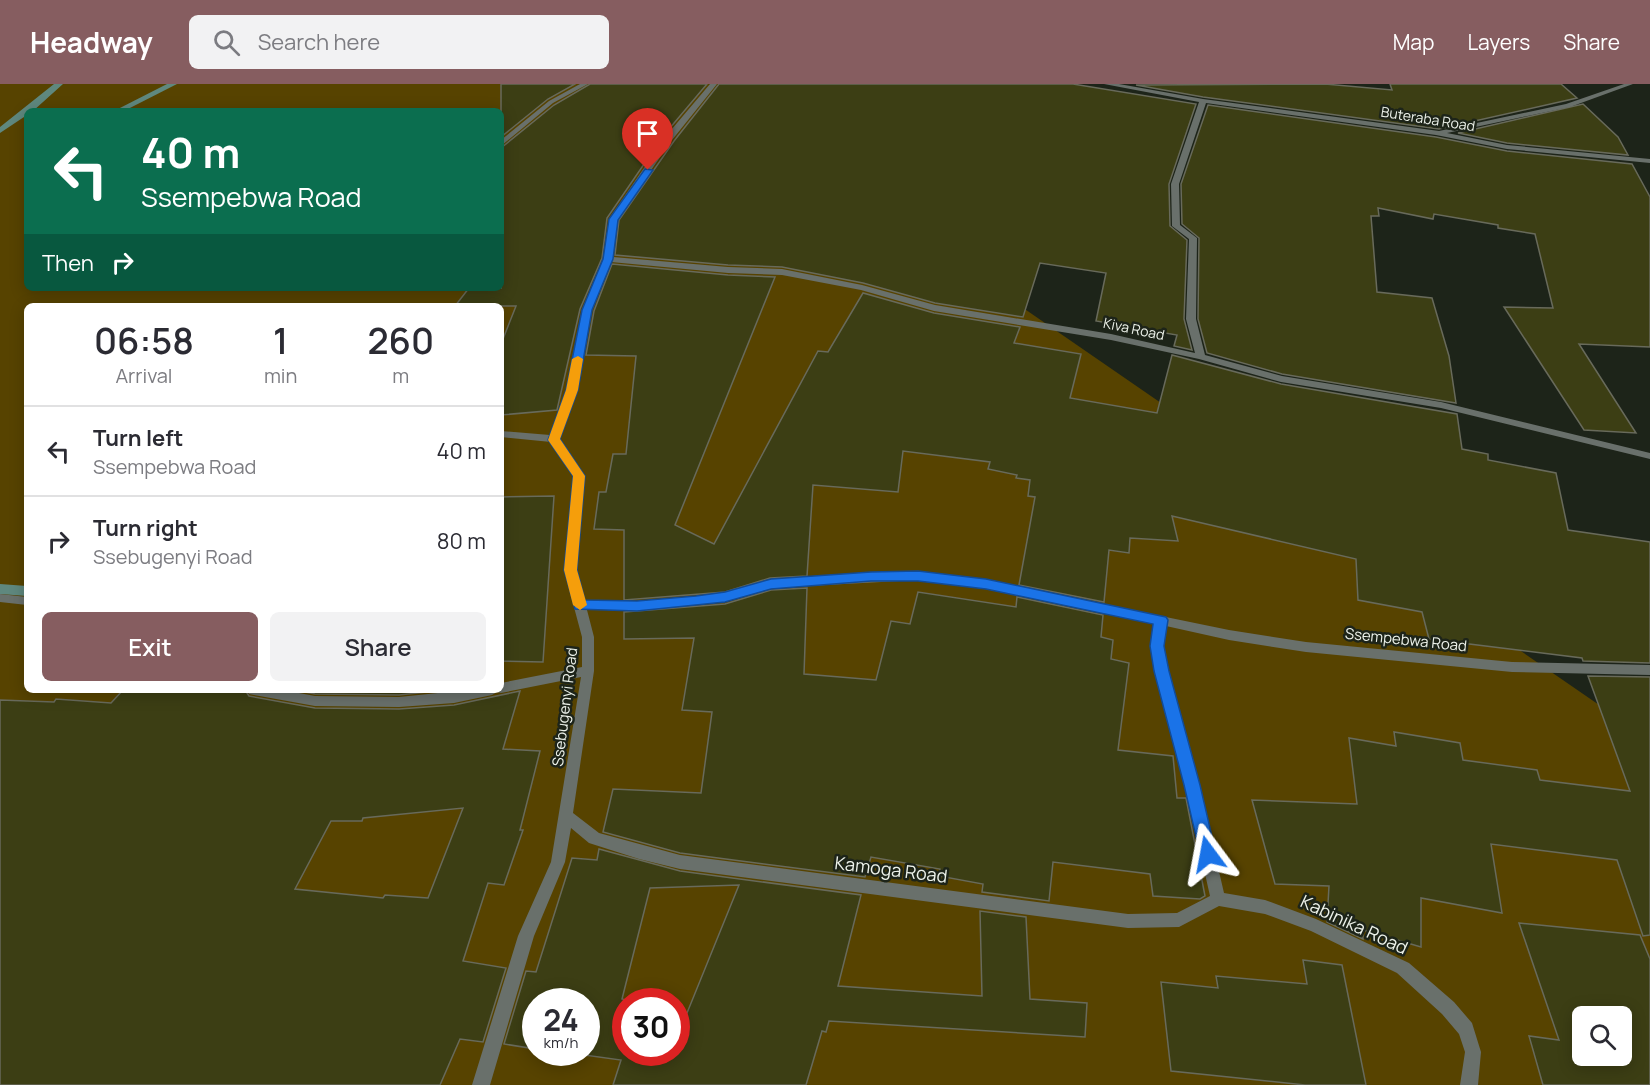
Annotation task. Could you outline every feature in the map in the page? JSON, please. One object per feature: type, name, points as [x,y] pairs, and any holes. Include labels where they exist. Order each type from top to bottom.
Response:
[{"type":"street","points":[[504,141],[550,102],[585,84]]},
{"type":"street","points":[[504,434],[554,440],[572,390],[587,310],[608,259],[613,219],[669,138],[714,84]]},
{"type":"street","name":"Buteraba Road","points":[[1107,84],[1203,101],[1539,151],[1650,161]]},
{"type":"street","points":[[1436,134],[1568,106],[1630,84]]},
{"type":"street","points":[[1201,357],[1191,319],[1192,238],[1176,226],[1175,184],[1203,101]]},
{"type":"street","name":"Kiva Road","points":[[608,259],[728,270],[782,272],[862,288],[934,308],[1111,337],[1201,357],[1281,379],[1441,405],[1650,456]]},
{"type":"street","name":"Ssebugenyi Road","points":[[481,1085],[526,936],[558,862],[588,671],[588,637],[570,570],[579,476],[554,440]]},
{"type":"street","name":"Ssempebwa Road","points":[[580,605],[637,606],[684,602],[725,597],[771,584],[871,576],[918,576],[986,584],[1229,635],[1306,647],[1512,667],[1650,670]]},
{"type":"street","points":[[0,598],[24,601]]},
{"type":"street","points":[[1161,620],[1157,646],[1161,671],[1192,785],[1218,899]]},
{"type":"street","points":[[504,687],[588,671]]},
{"type":"street","points":[[271,693],[315,701],[399,702],[454,698],[478,693]]},
{"type":"street","name":"Kamoga Road","points":[[564,815],[594,838],[680,862],[1116,919],[1179,920],[1218,899]]},
{"type":"street","name":"Kabinika Road","points":[[1218,899],[1264,907],[1306,922],[1403,968],[1448,1008],[1466,1029],[1473,1052],[1469,1085]]},
{"type":"shaded area","points":[[0,84],[727,84],[752,121],[1650,740],[1650,1085],[0,1085]]},
{"type":"building","points":[[501,84],[575,84],[548,99],[504,135],[504,108],[501,108]]},
{"type":"building","points":[[590,84],[707,84],[664,135],[607,218],[602,258],[580,309],[557,410],[504,415],[504,336],[516,306],[504,306],[504,303],[457,303],[467,291],[504,291],[504,146],[554,105]]},
{"type":"building","points":[[719,84],[1073,84],[1196,104],[1169,184],[1170,226],[1187,240],[1184,319],[1192,350],[1174,346],[1177,335],[1096,321],[1106,273],[1040,263],[1023,317],[935,303],[863,283],[782,267],[728,265],[615,255],[619,220],[674,141]]},
{"type":"building","points":[[1325,84],[1392,90],[1390,84],[1561,84],[1577,98],[1439,129],[1203,97],[1136,85]]},
{"type":"building","points":[[1583,104],[1618,137],[1628,155],[1507,143],[1458,133]]},
{"type":"building","points":[[1208,105],[1436,137],[1507,151],[1632,164],[1650,197],[1650,347],[1579,344],[1636,433],[1584,430],[1504,307],[1553,308],[1535,234],[1498,228],[1498,225],[1434,214],[1433,219],[1378,208],[1379,216],[1371,216],[1377,292],[1432,298],[1449,356],[1456,403],[1282,374],[1207,353],[1198,319],[1199,238],[1182,224],[1181,184]]},
{"type":"building","points":[[612,264],[775,277],[675,525],[714,544],[818,351],[828,352],[863,293],[934,313],[1020,327],[1014,343],[1081,354],[1070,398],[1157,413],[1172,355],[1281,384],[1457,414],[1462,449],[1488,454],[1488,460],[1556,473],[1568,530],[1650,542],[1650,663],[1583,661],[1582,658],[1429,639],[1422,612],[1358,600],[1356,559],[1172,516],[1178,541],[1130,538],[1129,553],[1109,550],[1104,602],[1019,585],[1035,497],[1028,496],[1030,480],[988,469],[990,462],[903,451],[898,492],[813,485],[807,576],[770,578],[725,592],[624,600],[624,530],[594,529],[599,492],[606,492],[613,454],[626,454],[636,356],[586,355],[594,311]]},
{"type":"building","points":[[554,496],[543,662],[504,661],[504,497]]},
{"type":"building","points":[[807,588],[804,674],[876,680],[891,621],[910,624],[918,592],[1016,607],[1017,597],[1103,615],[1101,637],[1113,640],[1111,659],[1129,663],[1118,750],[1173,756],[1177,798],[1186,798],[1205,896],[1200,899],[1153,896],[1150,874],[1053,862],[1049,901],[982,892],[983,884],[939,876],[940,869],[871,857],[865,877],[680,853],[603,832],[613,789],[701,793],[712,712],[682,710],[694,638],[624,639],[624,612],[725,604],[771,590]]},
{"type":"building","points":[[1588,676],[1650,677],[1650,935],[1643,936],[1617,860],[1491,844],[1502,913],[1421,898],[1421,947],[1363,930],[1363,939],[1327,922],[1329,886],[1275,884],[1252,800],[1357,804],[1349,738],[1396,746],[1394,732],[1460,743],[1463,760],[1537,770],[1540,780],[1630,791]]},
{"type":"building","points":[[520,691],[503,749],[540,751],[520,830],[523,830],[504,885],[488,883],[463,961],[506,968],[483,1042],[460,1039],[440,1085],[0,1085],[0,700],[54,702],[56,699],[111,703],[120,693],[247,693],[249,696],[315,708],[399,709],[454,705]],"holes":[[[463,808],[428,898],[385,895],[383,898],[295,889],[331,821],[362,821],[363,818]]]},
{"type":"building","points":[[310,693],[417,693],[399,695]]},
{"type":"building","points":[[599,849],[680,871],[861,895],[838,986],[982,996],[980,911],[1026,917],[1030,999],[1087,1003],[1085,1037],[829,1021],[826,1032],[822,1031],[806,1085],[613,1085],[619,1066],[690,1066],[690,1006],[739,885],[650,888],[625,988],[612,988],[612,1059],[600,1057],[600,988],[522,988],[522,1047],[504,1044],[526,971],[536,972],[572,858],[597,860]]},
{"type":"building","points":[[1519,923],[1640,935],[1650,959],[1650,1085],[1543,1085],[1529,1036],[1559,1040]]},
{"type":"building","points":[[1303,960],[1342,965],[1366,1085],[1305,1085],[1171,1071],[1161,982],[1218,988],[1216,976],[1307,984]]},
{"type":"waterway","points":[[31,108],[59,84]]},
{"type":"waterway","points":[[124,108],[173,84]]},
{"type":"waterway","points":[[0,131],[24,113]]},
{"type":"waterway","points":[[0,589],[24,591]]},
{"type":"slow traffic","points":[[578,359],[572,390],[554,440],[579,476],[570,570],[580,605]]},
{"type":"route","points":[[648,170],[613,219],[608,259],[587,310],[572,390],[554,440],[579,476],[570,570],[580,605],[637,606],[696,601],[725,597],[771,584],[871,576],[918,576],[986,584],[1161,620],[1157,646],[1161,671],[1208,854]]}]
